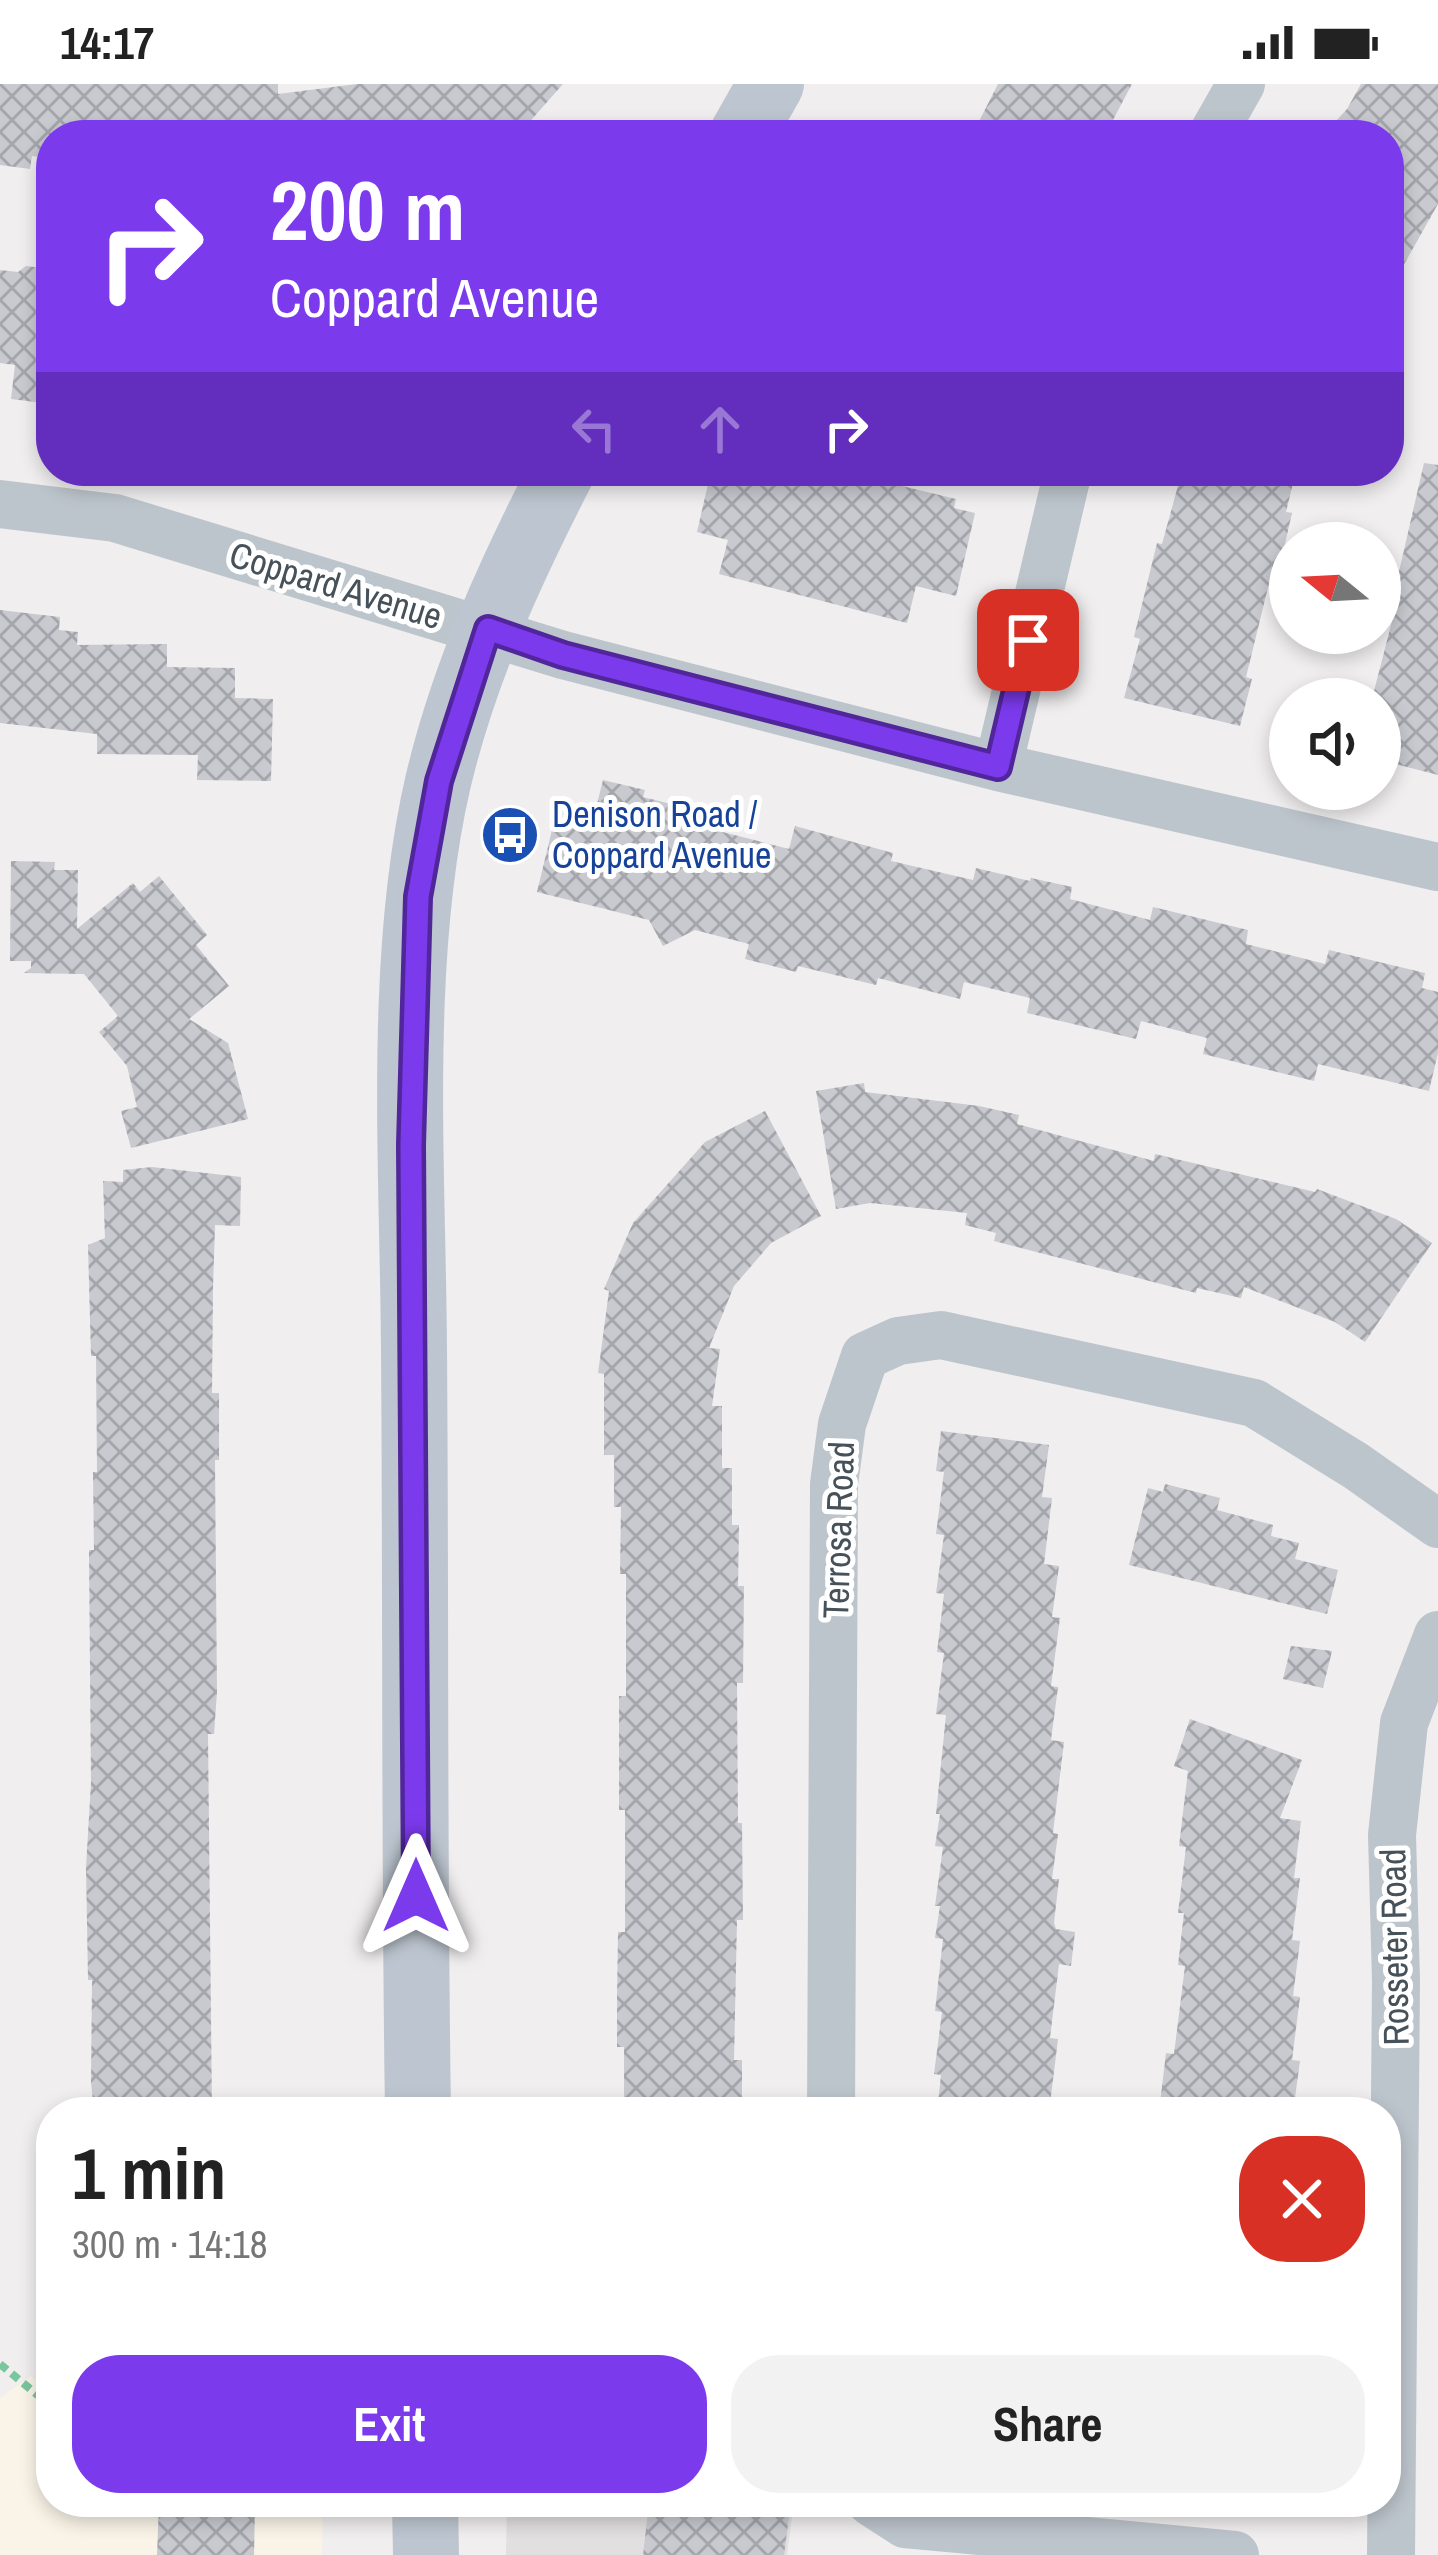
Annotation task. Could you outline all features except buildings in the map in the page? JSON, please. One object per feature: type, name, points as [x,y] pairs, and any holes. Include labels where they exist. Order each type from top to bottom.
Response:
[{"type":"street","points":[[751,120],[771,84]]},
{"type":"street","points":[[1221,120],[1241,84]]},
{"type":"street","points":[[418,2097],[411,1145],[418,897],[439,781],[488,629],[510,573],[554,486]]},
{"type":"street","points":[[998,767],[1064,486]]},
{"type":"street","name":"Coppard Avenue","points":[[0,504],[116,518],[563,655],[998,767],[1438,867]]},
{"type":"street","name":"Terrosa Road","points":[[831,2097],[835,1484],[842,1424],[865,1356],[898,1341],[941,1335],[1254,1403],[1438,1524]]},
{"type":"street","name":"Rosseter Road","points":[[1395,2097],[1392,1835],[1404,1723],[1438,1635]]},
{"type":"street","points":[[425,2517],[426,2555]]},
{"type":"street","points":[[894,2517],[905,2524],[1235,2555]]},
{"type":"street","name":"Rosseter Road","points":[[1391,2517],[1391,2555]]},
{"type":"path","points":[[0,2364],[36,2394]]},
{"type":"shaded area","points":[[31,2376],[36,2381],[36,2517],[323,2517],[322,2555],[0,2555],[0,2398]]},
{"type":"shaded area","points":[[507,2517],[792,2517],[787,2555],[506,2555]]},
{"type":"place","name":"Denison Road / Coppard Avenue","points":[[510,835]]},
{"type":"route","points":[[416,1896],[411,1145],[418,897],[439,781],[488,629],[563,655],[998,767],[1028,640]]}]
